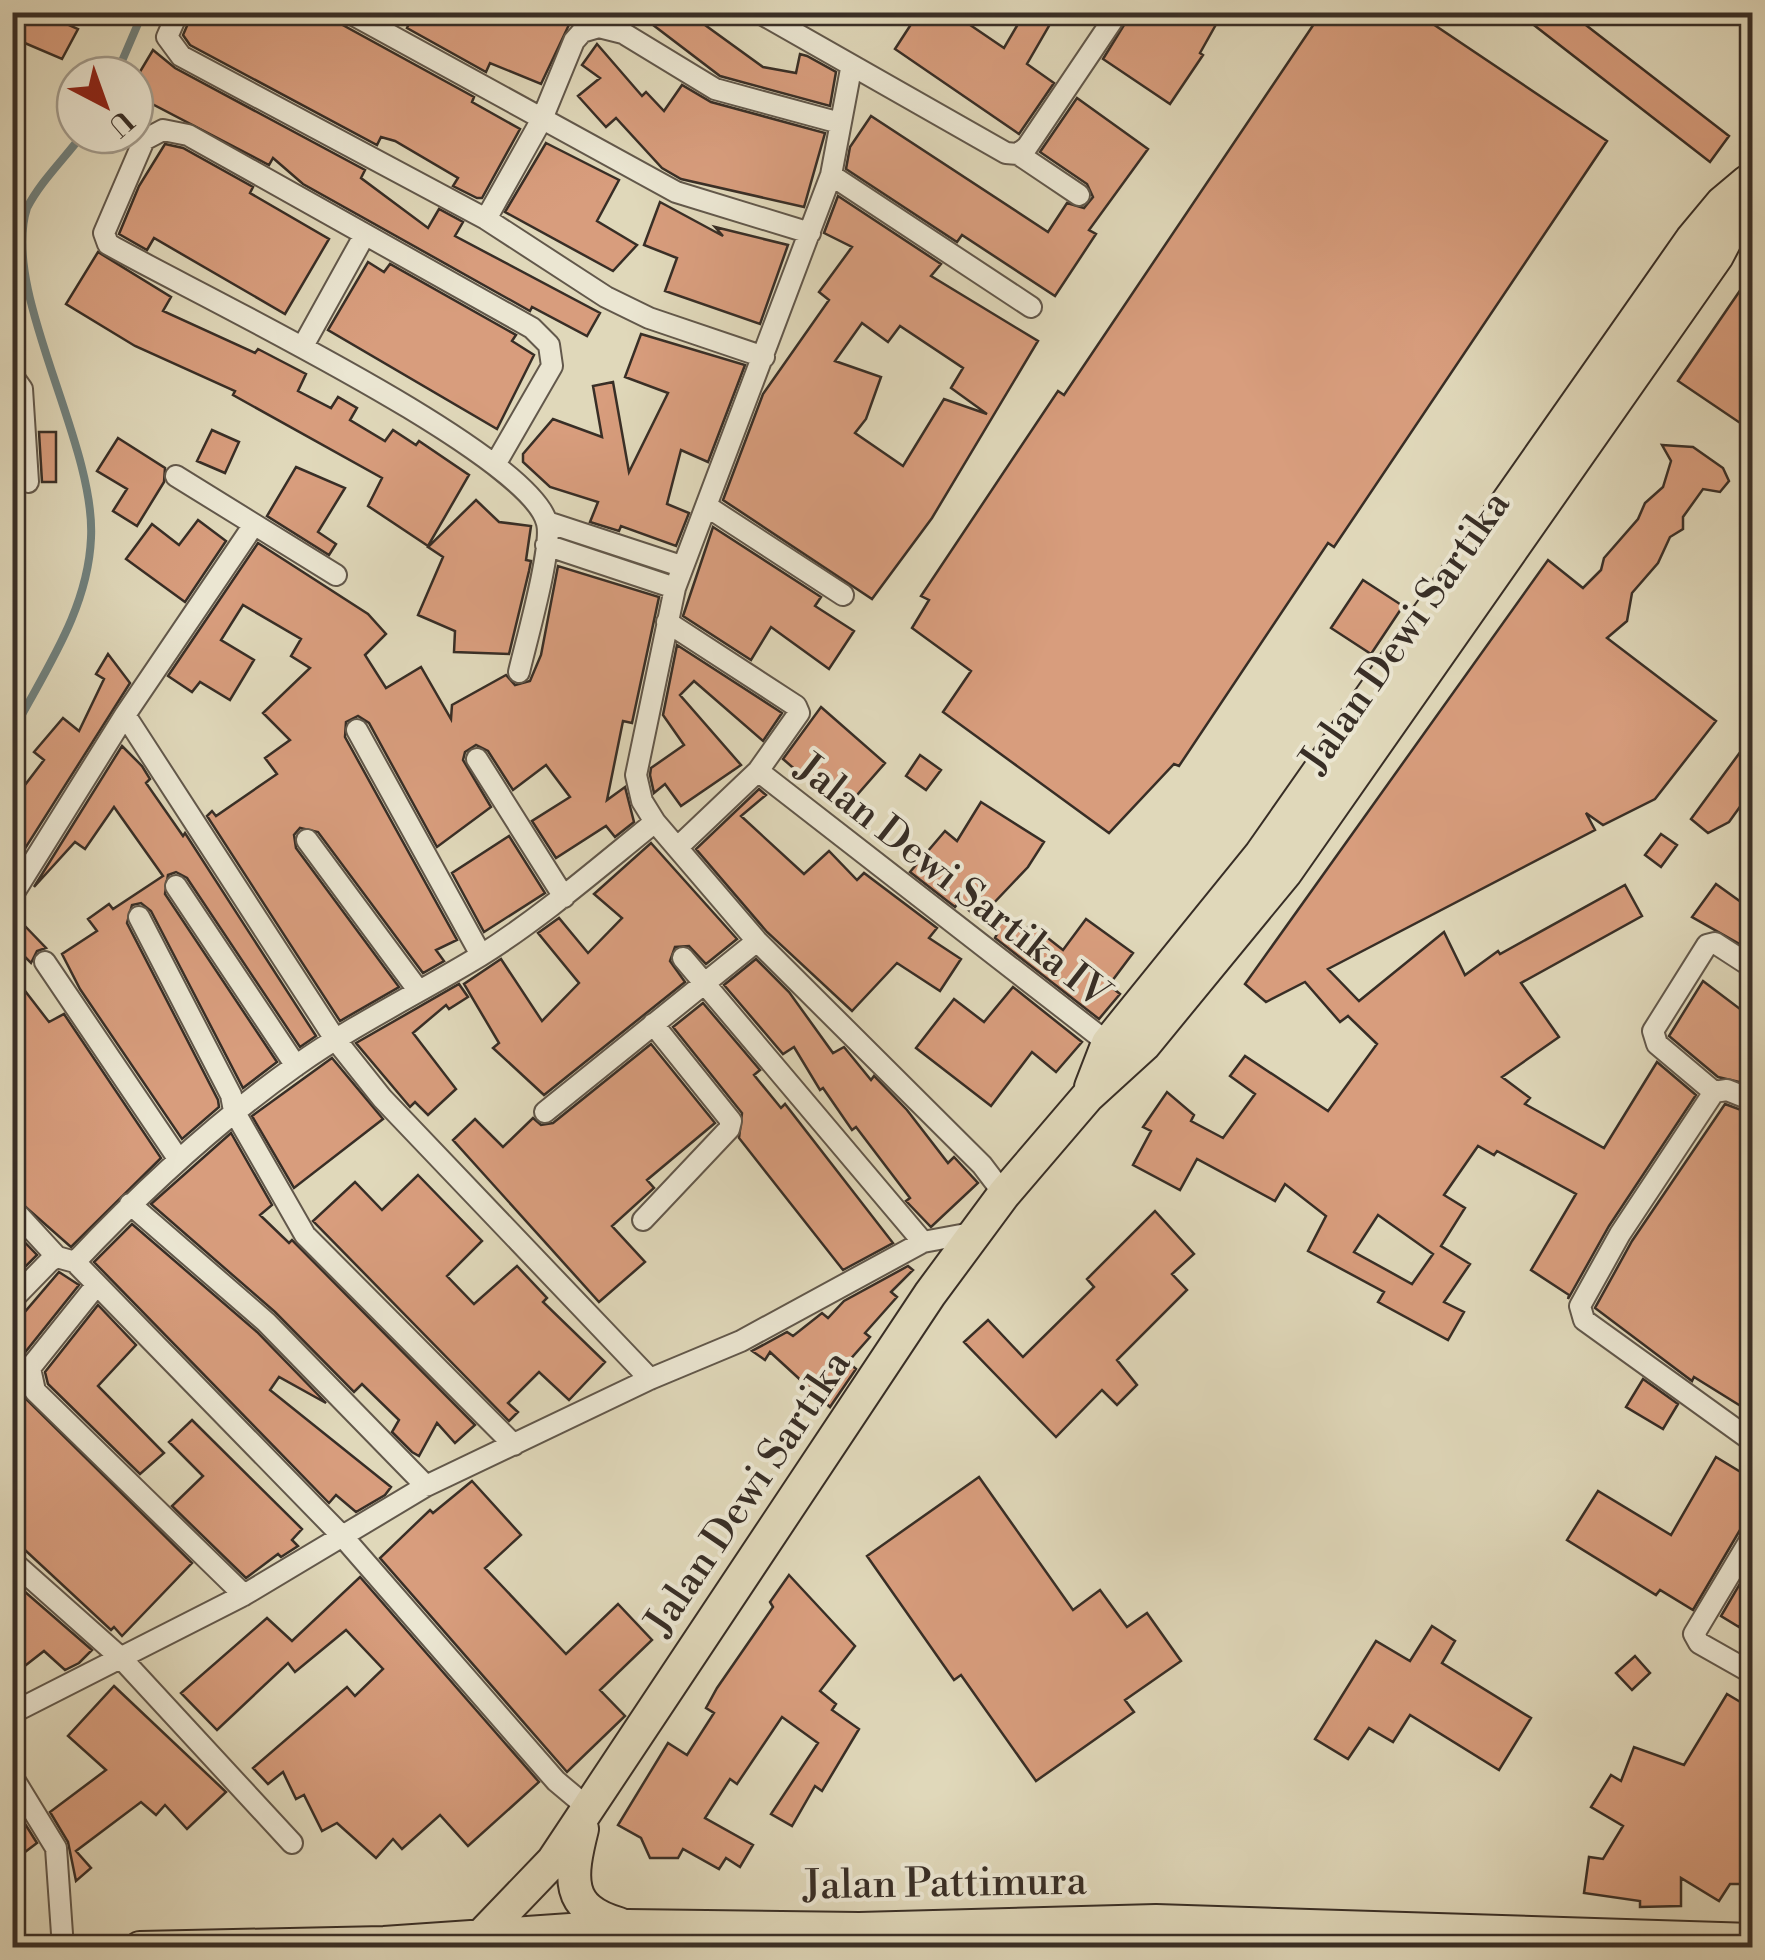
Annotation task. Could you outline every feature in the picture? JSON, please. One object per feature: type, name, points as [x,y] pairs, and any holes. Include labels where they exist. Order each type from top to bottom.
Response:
[{"type":"main road","name":"Jalan Dewi Sartika","points":[[482,1936],[553,1862],[930,1294],[1004,1194],[1087,1097],[1144,1045],[1274,863],[1692,239],[1722,203],[1750,179]]},
{"type":"main road","name":"Jalan Dewi Sartika","points":[[1087,1097],[1108,1044],[1274,863]]},
{"type":"main road","points":[[587,1807],[574,1875],[577,1894],[594,1917],[628,1926]]},
{"type":"main road","name":"Jalan Pattimura","points":[[140,1948],[384,1944],[628,1926],[1752,1940]]},
{"type":"street","points":[[178,12],[167,37],[181,56],[486,218],[633,310],[764,357]]},
{"type":"street","points":[[348,12],[676,192],[810,233]]},
{"type":"street","points":[[758,12],[851,69],[1006,153],[1018,154],[1079,195]]},
{"type":"street","points":[[1018,154],[1028,148],[1118,12]]},
{"type":"street","points":[[486,218],[542,119],[574,41],[591,28],[609,27],[714,89],[840,123]]},
{"type":"street","points":[[851,69],[830,175],[708,507],[674,588],[636,775],[642,802],[655,822],[757,941],[982,1166],[1004,1194]]},
{"type":"street","points":[[496,463],[552,366],[549,345],[532,328],[188,136],[164,130],[144,140],[104,233],[108,244],[303,346],[496,463],[531,497],[546,522],[546,545],[519,672]]},
{"type":"street","points":[[830,175],[1031,307]]},
{"type":"street","points":[[303,346],[364,236]]},
{"type":"street","points":[[12,375],[22,389],[28,482]]},
{"type":"street","points":[[176,476],[336,575]]},
{"type":"street","points":[[708,507],[843,595]]},
{"type":"street","points":[[546,522],[681,566]]},
{"type":"street","points":[[12,896],[124,716],[253,526]]},
{"type":"street","points":[[546,545],[674,588]]},
{"type":"street","points":[[667,622],[799,708],[758,771],[678,847]]},
{"type":"street","points":[[124,716],[335,1039],[416,1136],[650,1378]]},
{"type":"street","points":[[357,730],[480,956]]},
{"type":"street","points":[[476,759],[564,897]]},
{"type":"street","name":"Jalan Dewi Sartika IV","points":[[758,771],[1108,1044]]},
{"type":"street","points":[[15,1292],[66,1260],[178,1157],[296,1066],[335,1039],[480,956],[564,897],[655,822]]},
{"type":"street","points":[[307,840],[418,990]]},
{"type":"street","points":[[176,886],[296,1066]]},
{"type":"street","points":[[139,916],[231,1095],[234,1112],[305,1235],[514,1445]]},
{"type":"street","points":[[545,1112],[757,941]]},
{"type":"street","points":[[1714,1092],[1656,1044],[1653,1031],[1708,945],[1715,943],[1752,967]]},
{"type":"street","points":[[682,958],[923,1242]]},
{"type":"street","points":[[45,962],[178,1157]]},
{"type":"street","points":[[644,1220],[730,1129],[731,1121],[653,1024]]},
{"type":"street","points":[[1752,1100],[1727,1090],[1714,1092],[1620,1234],[1580,1313],[1584,1320],[1752,1442]]},
{"type":"street","points":[[130,1204],[266,1322],[426,1486]]},
{"type":"street","points":[[12,1208],[96,1287],[344,1538],[556,1781],[587,1807]]},
{"type":"street","points":[[12,1713],[244,1595],[426,1486],[650,1378],[740,1341],[923,1242],[976,1232]]},
{"type":"street","points":[[96,1287],[30,1368],[36,1390],[244,1595]]},
{"type":"street","points":[[1752,1537],[1694,1634],[1699,1643],[1752,1673]]},
{"type":"street","points":[[12,1560],[121,1658],[292,1843]]},
{"type":"street","points":[[12,1776],[56,1848],[63,1948]]},
{"type":"building","points":[[25,12],[40,12],[78,29],[64,55],[55,56],[13,38]]},
{"type":"building","points":[[193,12],[332,12],[341,24],[474,97],[472,102],[520,129],[482,198],[477,198],[453,186],[458,178],[395,141],[381,137],[377,145],[190,45],[183,35]]},
{"type":"building","points":[[415,12],[575,12],[541,84],[490,63],[486,72],[407,28]]},
{"type":"building","points":[[636,12],[687,12],[763,67],[796,73],[800,54],[807,56],[836,72],[830,106],[720,76]]},
{"type":"building","points":[[919,12],[951,12],[1004,48],[1025,12],[1057,12],[1027,64],[1054,83],[1019,134],[895,49]]},
{"type":"building","points":[[1132,12],[1223,12],[1200,53],[1203,55],[1170,104],[1103,59]]},
{"type":"building","points":[[1322,12],[1415,12],[1607,141],[1334,547],[1328,543],[1179,766],[1174,764],[1109,833],[943,712],[971,671],[912,628],[929,600],[921,596],[1058,391],[1064,395]]},
{"type":"building","points":[[1517,12],[1569,12],[1729,136],[1710,162]]},
{"type":"building","points":[[597,44],[642,96],[646,92],[664,111],[682,85],[711,102],[825,133],[804,207],[681,179],[662,168],[616,118],[606,127],[578,96],[600,78],[582,65]]},
{"type":"building","points":[[153,50],[175,68],[365,170],[361,178],[428,228],[439,209],[463,222],[455,236],[600,313],[587,336],[532,307],[530,311],[303,184],[273,158],[269,165],[155,105],[155,55],[150,55]]},
{"type":"building","points":[[1077,98],[1148,149],[1089,230],[1096,234],[1055,296],[962,235],[957,242],[846,169],[850,147],[871,116],[1048,232],[1067,203],[1084,208],[1093,197],[1087,184],[1040,152]]},
{"type":"building","points":[[546,143],[619,180],[597,221],[637,245],[613,271],[505,212]]},
{"type":"building","points":[[165,144],[183,148],[253,187],[250,193],[329,239],[285,314],[154,238],[147,250],[119,234],[139,186]]},
{"type":"building","points":[[838,196],[941,264],[931,276],[1038,341],[932,518],[872,599],[723,500],[763,394],[829,300],[819,292],[852,247],[824,233]],"holes":[[[862,323],[888,342],[900,326],[963,368],[951,388],[987,414],[944,399],[903,466],[855,433],[866,419],[881,377],[835,361]]]},
{"type":"building","points":[[660,202],[723,236],[715,227],[788,245],[760,324],[665,291],[677,258],[644,245]]},
{"type":"building","points":[[98,252],[171,297],[163,311],[255,353],[258,349],[306,374],[298,391],[331,408],[338,397],[357,408],[350,420],[385,441],[393,430],[416,445],[419,441],[469,475],[428,546],[368,506],[382,478],[233,395],[235,391],[135,346],[66,304]]},
{"type":"building","points":[[368,262],[384,272],[390,264],[516,335],[512,341],[534,355],[497,429],[328,330]]},
{"type":"building","points":[[1752,273],[1752,431],[1678,381]]},
{"type":"building","points":[[641,334],[745,365],[708,462],[681,450],[667,504],[689,513],[676,546],[621,526],[619,531],[590,522],[598,502],[550,487],[523,462],[523,454],[553,419],[602,437],[593,386],[613,382],[629,472],[668,393],[625,377]]},
{"type":"building","points":[[212,430],[239,442],[225,473],[197,461]]},
{"type":"building","points":[[39,432],[56,432],[56,482],[42,482]]},
{"type":"building","points":[[118,438],[165,468],[164,482],[137,526],[113,511],[127,489],[97,471]]},
{"type":"building","points":[[1662,445],[1693,447],[1723,468],[1729,481],[1720,492],[1703,489],[1683,517],[1683,529],[1670,537],[1658,563],[1632,593],[1627,621],[1607,638],[1716,721],[1655,799],[1603,825],[1586,813],[1595,830],[1328,969],[1359,1001],[1444,932],[1465,975],[1498,951],[1500,954],[1625,885],[1642,916],[1521,983],[1559,1037],[1502,1077],[1530,1098],[1525,1104],[1604,1148],[1657,1062],[1696,1095],[1609,1226],[1568,1299],[1569,1295],[1531,1270],[1576,1194],[1497,1151],[1494,1155],[1478,1146],[1444,1195],[1465,1208],[1441,1246],[1470,1264],[1444,1302],[1464,1312],[1448,1340],[1378,1302],[1384,1292],[1308,1251],[1326,1216],[1285,1184],[1275,1201],[1197,1159],[1180,1190],[1133,1165],[1151,1131],[1143,1127],[1167,1092],[1194,1115],[1191,1121],[1223,1138],[1255,1094],[1230,1076],[1245,1056],[1328,1111],[1377,1044],[1348,1016],[1340,1022],[1305,982],[1266,1002],[1245,984],[1548,560],[1583,588],[1601,570],[1604,558],[1638,519],[1645,503],[1663,487],[1671,461]],"holes":[[[1378,1215],[1433,1254],[1412,1284],[1354,1252]]]},
{"type":"building","points":[[296,467],[345,488],[318,532],[336,544],[329,555],[267,516]]},
{"type":"building","points":[[476,500],[499,522],[531,526],[526,560],[531,561],[509,654],[454,652],[455,631],[418,615],[443,557],[428,547]]},
{"type":"building","points":[[198,520],[226,541],[185,602],[126,559],[152,524],[179,545]]},
{"type":"building","points":[[713,527],[821,597],[815,606],[854,631],[829,669],[771,627],[751,660],[683,616]]},
{"type":"building","points":[[258,543],[368,614],[386,634],[365,655],[386,688],[421,667],[451,719],[452,705],[506,675],[515,685],[530,681],[541,655],[558,566],[659,597],[632,723],[623,721],[607,800],[625,787],[634,822],[615,837],[606,826],[556,858],[532,821],[570,797],[546,765],[513,790],[488,751],[476,745],[465,752],[463,760],[491,807],[437,847],[369,723],[358,716],[346,722],[345,737],[457,940],[436,950],[444,961],[423,973],[318,832],[300,828],[294,835],[296,848],[399,987],[340,1021],[207,816],[212,811],[216,816],[277,774],[265,758],[290,740],[263,713],[310,668],[291,656],[301,639],[243,605],[221,640],[254,660],[230,700],[200,682],[192,692],[168,676]]},
{"type":"building","points":[[1363,580],[1403,606],[1371,654],[1331,628]]},
{"type":"building","points":[[677,645],[782,713],[763,741],[694,681],[680,695],[741,765],[681,806],[665,784],[654,793],[650,775],[651,768],[684,745],[663,715]]},
{"type":"building","points":[[108,654],[130,683],[12,869],[12,802],[44,760],[34,752],[63,718],[79,731],[104,679],[96,674]]},
{"type":"building","points":[[821,707],[885,763],[843,811],[783,759]]},
{"type":"building","points":[[1752,736],[1752,790],[1729,822],[1708,833],[1691,819]]},
{"type":"building","points":[[122,746],[142,766],[150,779],[146,783],[183,836],[185,833],[316,1036],[300,1047],[187,878],[176,872],[168,875],[165,894],[277,1062],[243,1088],[151,911],[141,903],[132,905],[127,923],[218,1100],[219,1107],[182,1139],[80,989],[62,954],[97,931],[88,919],[109,904],[113,909],[163,876],[114,807],[85,849],[75,842],[34,887]]},
{"type":"building","points":[[920,755],[941,770],[926,790],[906,776]]},
{"type":"building","points":[[759,789],[766,795],[741,816],[804,874],[829,851],[857,880],[864,873],[937,928],[929,938],[961,959],[940,991],[897,963],[852,1011],[767,932],[696,849]]},
{"type":"building","points":[[981,802],[1044,842],[1028,867],[991,906],[1026,930],[1030,924],[1063,950],[1086,919],[1133,953],[1109,985],[1120,994],[1099,1019],[995,938],[997,934],[959,902],[955,907],[910,872],[945,831],[957,841]]},
{"type":"building","points":[[1661,834],[1677,845],[1661,867],[1645,855]]},
{"type":"building","points":[[509,836],[545,893],[484,932],[452,873]]},
{"type":"building","points":[[651,843],[737,939],[706,964],[689,946],[675,947],[670,961],[685,982],[544,1095],[493,1048],[499,1043],[464,984],[501,959],[542,1021],[579,983],[538,933],[559,918],[588,953],[622,918],[594,894]]},
{"type":"building","points":[[1716,884],[1752,910],[1752,951],[1692,917]]},
{"type":"building","points":[[23,924],[46,948],[37,951],[31,963],[12,944],[12,934]]},
{"type":"building","points":[[756,959],[789,992],[833,1053],[844,1047],[871,1080],[874,1076],[907,1110],[948,1163],[954,1157],[978,1183],[931,1227],[906,1201],[910,1198],[856,1127],[852,1130],[823,1088],[820,1090],[794,1047],[783,1054],[724,985]]},
{"type":"building","points":[[12,974],[49,1022],[64,1014],[161,1158],[71,1247],[12,1195]]},
{"type":"building","points":[[1703,981],[1752,1018],[1752,1085],[1718,1077],[1669,1036]]},
{"type":"building","points":[[459,984],[468,997],[449,1009],[446,1005],[413,1033],[456,1089],[428,1115],[415,1102],[410,1107],[356,1043]]},
{"type":"building","points":[[1013,987],[1082,1042],[1056,1072],[1032,1052],[991,1106],[916,1048],[954,999],[984,1022]]},
{"type":"building","points":[[703,1003],[760,1070],[754,1075],[781,1108],[785,1104],[893,1243],[843,1270],[739,1138],[742,1113],[673,1027]]},
{"type":"building","points":[[651,1044],[715,1123],[647,1180],[654,1188],[612,1226],[645,1262],[599,1302],[453,1140],[475,1119],[503,1147],[533,1118],[541,1125],[553,1123]]},
{"type":"building","points":[[332,1058],[383,1119],[294,1188],[252,1116]]},
{"type":"building","points":[[1725,1104],[1752,1114],[1752,1413],[1694,1377],[1692,1381],[1595,1308],[1632,1241]]},
{"type":"building","points":[[231,1133],[272,1205],[260,1215],[289,1243],[292,1240],[475,1425],[455,1443],[437,1423],[419,1456],[412,1452],[392,1432],[399,1420],[362,1384],[354,1392],[275,1312],[151,1204]]},
{"type":"building","points":[[418,1175],[482,1241],[447,1276],[474,1304],[517,1266],[547,1298],[543,1302],[605,1362],[569,1400],[539,1372],[508,1403],[518,1412],[509,1421],[313,1221],[355,1182],[382,1210]]},
{"type":"building","points":[[1155,1211],[1194,1254],[1172,1274],[1187,1290],[1117,1360],[1137,1385],[1117,1405],[1102,1390],[1056,1437],[964,1342],[988,1320],[1023,1357],[1094,1287],[1087,1279]]},
{"type":"building","points":[[132,1224],[257,1332],[326,1403],[279,1377],[270,1390],[391,1487],[385,1495],[356,1512],[336,1495],[329,1503],[94,1262]]},
{"type":"building","points":[[12,1229],[37,1255],[21,1271],[12,1262]]},
{"type":"building","points":[[908,1266],[913,1270],[891,1292],[897,1297],[865,1333],[870,1337],[848,1362],[856,1369],[830,1407],[770,1352],[765,1360],[752,1351],[787,1332],[793,1336],[822,1313],[828,1318],[844,1301]]},
{"type":"building","points":[[59,1272],[79,1285],[19,1360],[22,1395],[192,1563],[122,1636],[12,1538],[12,1327]]},
{"type":"building","points":[[98,1305],[136,1345],[98,1386],[164,1453],[140,1474],[48,1384],[45,1372]]},
{"type":"building","points":[[1643,1379],[1678,1404],[1663,1429],[1626,1407]]},
{"type":"building","points":[[192,1420],[302,1529],[292,1540],[298,1546],[281,1557],[278,1554],[246,1578],[172,1506],[203,1476],[169,1442]]},
{"type":"building","points":[[1716,1457],[1752,1479],[1752,1523],[1740,1530],[1693,1610],[1660,1590],[1656,1595],[1567,1540],[1598,1491],[1671,1535]]},
{"type":"building","points":[[979,1477],[1073,1610],[1100,1590],[1127,1627],[1147,1613],[1181,1661],[1125,1700],[1134,1712],[1036,1781],[961,1675],[954,1680],[867,1556]]},
{"type":"building","points":[[472,1481],[521,1535],[485,1568],[566,1654],[618,1604],[652,1640],[600,1690],[625,1716],[567,1772],[380,1558],[430,1510],[433,1513]]},
{"type":"building","points":[[1752,1563],[1752,1605],[1739,1627],[1721,1616]]},
{"type":"building","points":[[789,1575],[855,1646],[820,1691],[836,1704],[832,1710],[859,1729],[822,1791],[815,1786],[792,1826],[771,1814],[818,1743],[782,1717],[737,1784],[730,1779],[705,1818],[753,1845],[740,1867],[726,1858],[719,1869],[683,1849],[678,1858],[650,1858],[641,1838],[618,1825],[668,1743],[687,1755],[714,1713],[706,1708],[717,1688],[773,1607],[770,1602]]},
{"type":"building","points":[[360,1577],[539,1782],[468,1846],[440,1815],[402,1849],[393,1839],[376,1858],[337,1823],[322,1831],[304,1795],[296,1799],[283,1772],[268,1784],[253,1768],[347,1687],[355,1696],[383,1669],[346,1630],[295,1672],[288,1663],[217,1730],[181,1693],[267,1618],[292,1641]]},
{"type":"building","points":[[24,1591],[92,1650],[79,1663],[65,1670],[44,1651],[12,1676],[12,1603]]},
{"type":"building","points":[[1432,1626],[1455,1641],[1442,1663],[1531,1718],[1499,1770],[1410,1715],[1393,1742],[1369,1728],[1348,1759],[1315,1739],[1376,1641],[1410,1661]]},
{"type":"building","points":[[1635,1656],[1650,1673],[1632,1690],[1616,1673]]},
{"type":"building","points":[[114,1686],[226,1792],[187,1829],[165,1805],[156,1815],[141,1802],[76,1851],[91,1868],[76,1881],[68,1842],[50,1812],[106,1770],[68,1736]]},
{"type":"building","points":[[1727,1694],[1752,1709],[1752,1884],[1730,1884],[1719,1901],[1681,1878],[1681,1906],[1640,1907],[1640,1901],[1584,1893],[1589,1857],[1603,1859],[1623,1826],[1591,1807],[1611,1775],[1621,1781],[1634,1747],[1684,1765]]},
{"type":"building","points":[[12,1803],[37,1843],[21,1855],[12,1837]]},
{"type":"waterway","points":[[125,55],[143,12]]},
{"type":"waterway","points":[[12,733],[73,615],[82,590],[91,538],[89,500],[26,282],[22,242],[32,198],[66,155]]}]
